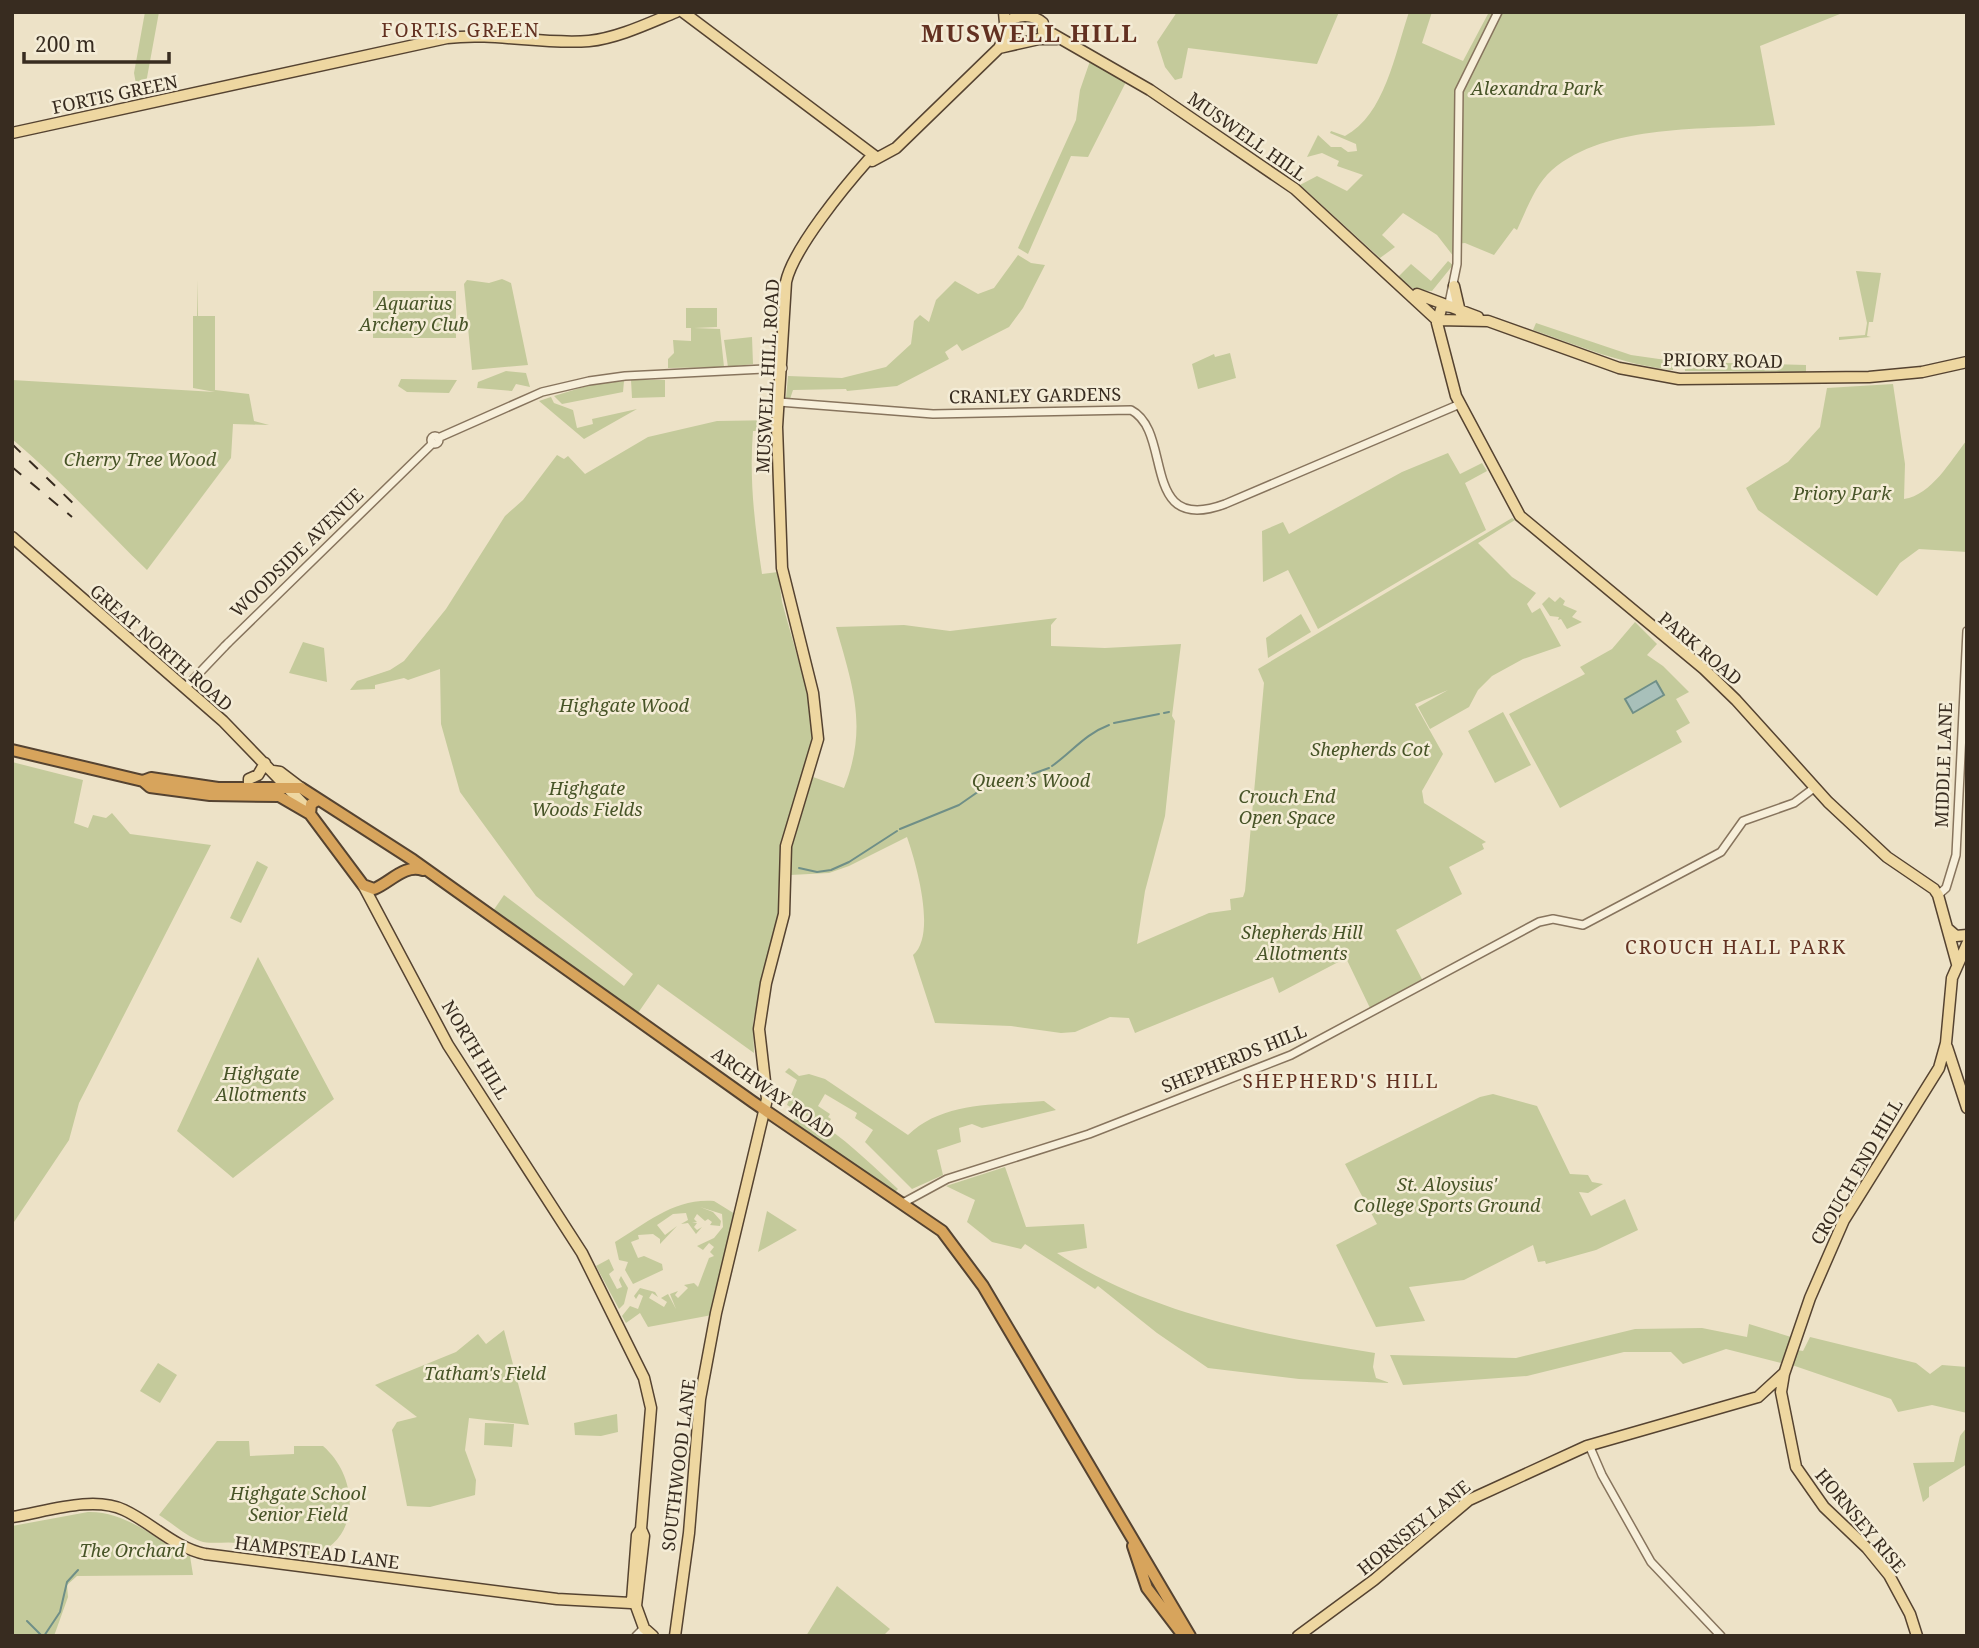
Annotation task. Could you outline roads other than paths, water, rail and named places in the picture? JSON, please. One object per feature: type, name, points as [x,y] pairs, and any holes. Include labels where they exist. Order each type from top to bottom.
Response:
[{"type":"highway","points":[[12,750],[143,781],[150,787],[210,795],[279,796],[309,812],[363,885],[374,894],[403,871],[412,868],[426,871]]},
{"type":"highway","name":"ARCHWAY ROAD","points":[[143,781],[151,778],[218,788],[301,788],[426,871],[765,1110],[943,1231],[984,1286],[1190,1636]]},
{"type":"highway","points":[[309,812],[318,800]]},
{"type":"highway","points":[[403,871],[404,856]]},
{"type":"highway","name":"ARCHWAY ROAD","points":[[1131,1536],[1144,1581],[1181,1636]]},
{"type":"main road","name":"FORTIS GREEN","points":[[12,133],[447,38],[590,41],[612,36],[676,12]]},
{"type":"main road","points":[[683,12],[860,143],[871,157],[896,148],[999,48],[1010,16],[1041,22]]},
{"type":"main road","points":[[999,48],[1019,43],[1041,22]]},
{"type":"main road","name":"MUSWELL HILL","points":[[1041,22],[1061,39],[1150,90],[1295,189],[1399,283],[1442,314]]},
{"type":"main road","points":[[1006,34],[1019,43]]},
{"type":"main road","name":"MUSWELL HILL ROAD","points":[[765,1110],[760,1016],[783,923],[786,846],[819,727],[813,693],[784,584],[777,452],[786,282],[792,262],[871,157]]},
{"type":"main road","points":[[1445,339],[1453,326],[1464,316],[1455,281]]},
{"type":"main road","name":"MUSWELL HILL","points":[[1399,283],[1442,314]]},
{"type":"main road","name":"PRIORY ROAD","points":[[1442,314],[1488,321],[1619,368],[1679,379],[1869,377],[1922,372],[1967,362]]},
{"type":"main road","name":"PARK ROAD","points":[[1442,314],[1460,404],[1525,522],[1704,669],[1736,700],[1814,788],[1887,857],[1938,895]]},
{"type":"main road","name":"GREAT NORTH ROAD","points":[[12,537],[185,688],[269,767],[285,786]]},
{"type":"main road","points":[[249,787],[249,779],[269,767],[301,788]]},
{"type":"main road","points":[[285,786],[309,812]]},
{"type":"main road","name":"NORTH HILL","points":[[374,894],[377,914],[448,1045],[582,1253],[644,1378],[651,1408],[641,1529],[637,1535],[634,1602]]},
{"type":"main road","points":[[1938,895],[1957,964]]},
{"type":"main road","points":[[1945,926],[1956,936],[1967,935]]},
{"type":"main road","points":[[1945,926],[1952,978],[1946,1042],[1956,1081],[1967,1108]]},
{"type":"main road","points":[[1952,978],[1967,944]]},
{"type":"main road","name":"CROUCH END HILL","points":[[1785,1373],[1820,1270],[1844,1220],[1941,1062],[1946,1042]]},
{"type":"main road","points":[[1941,1062],[1956,1081]]},
{"type":"main road","name":"SOUTHWOOD LANE","points":[[675,1636],[689,1533],[700,1399],[716,1313],[765,1110]]},
{"type":"main road","name":"HORNSEY LANE","points":[[1298,1636],[1374,1580],[1466,1501],[1589,1445],[1758,1397],[1785,1373]]},
{"type":"main road","name":"HORNSEY RISE","points":[[1785,1373],[1782,1406],[1796,1468],[1824,1507],[1867,1548],[1889,1575],[1910,1614],[1917,1636]]},
{"type":"main road","points":[[1758,1397],[1782,1406]]},
{"type":"main road","name":"HAMPSTEAD LANE","points":[[12,1517],[100,1504],[124,1510],[183,1546],[205,1554],[557,1599],[634,1602]]},
{"type":"main road","points":[[634,1602],[640,1632],[653,1636]]},
{"type":"street","points":[[1442,314],[1455,281],[1459,91],[1498,12]]},
{"type":"street","name":"WOODSIDE AVENUE","points":[[185,688],[232,638],[436,441],[542,392],[577,383],[625,376],[783,368]]},
{"type":"street","name":"CRANLEY GARDENS","points":[[779,402],[933,414],[1131,410],[1142,419],[1169,492],[1179,505],[1191,512],[1206,511],[1225,504],[1460,404]]},
{"type":"street","name":"MIDDLE LANE","points":[[1938,895],[1946,888],[1956,855],[1967,631]]},
{"type":"street","name":"SHEPHERDS HILL","points":[[901,1203],[944,1180],[1089,1133],[1291,1055],[1547,919],[1583,925],[1721,852],[1743,821],[1794,803],[1814,788]]},
{"type":"street","points":[[1589,1445],[1602,1475],[1651,1562],[1721,1636]]},
{"type":"water","points":[[1656,681],[1664,695],[1633,713],[1625,699]]},
{"type":"waterway","points":[[1164,713],[1169,712]]},
{"type":"waterway","points":[[1114,723],[1159,714]]},
{"type":"waterway","points":[[1052,766],[1086,738],[1109,725]]},
{"type":"waterway","points":[[996,787],[1049,768]]},
{"type":"waterway","points":[[900,829],[959,805],[982,789]]},
{"type":"waterway","points":[[799,868],[817,872],[831,870],[849,862],[897,831]]},
{"type":"waterway","points":[[44,1636],[60,1612],[67,1582],[78,1570]]},
{"type":"waterway","points":[[27,1621],[42,1636]]},
{"type":"railway","points":[[12,444],[79,509]]},
{"type":"railway","points":[[12,467],[72,517]]},
{"type":"district","name":"FORTIS GREEN","points":[[461,30]]},
{"type":"district","name":"MUSWELL HILL","points":[[1030,34]]},
{"type":"district","name":"CROUCH HALL PARK","points":[[1736,947]]},
{"type":"district","name":"SHEPHERD'S HILL","points":[[1341,1081]]},
{"type":"park label","name":"Alexandra Park","points":[[1537,89]]},
{"type":"park label","name":"Aquarius Archery Club","points":[[414,314]]},
{"type":"park label","name":"Cherry Tree Wood","points":[[140,460]]},
{"type":"park label","name":"Priory Park","points":[[1842,494]]},
{"type":"park label","name":"Highgate Wood","points":[[624,706]]},
{"type":"park label","name":"Shepherds Cot","points":[[1370,750]]},
{"type":"park label","name":"Queen’s Wood","points":[[1031,781]]},
{"type":"park label","name":"Highgate Woods Fields","points":[[587,799]]},
{"type":"park label","name":"Crouch End Open Space","points":[[1287,807]]},
{"type":"park label","name":"Shepherds Hill Allotments","points":[[1302,943]]},
{"type":"park label","name":"Highgate Allotments","points":[[261,1084]]},
{"type":"park label","name":"St. Aloysius' College Sports Ground","points":[[1447,1195]]},
{"type":"park label","name":"Tatham's Field","points":[[485,1374]]},
{"type":"park label","name":"Highgate School Senior Field","points":[[298,1504]]},
{"type":"park label","name":"The Orchard","points":[[132,1551]]}]
